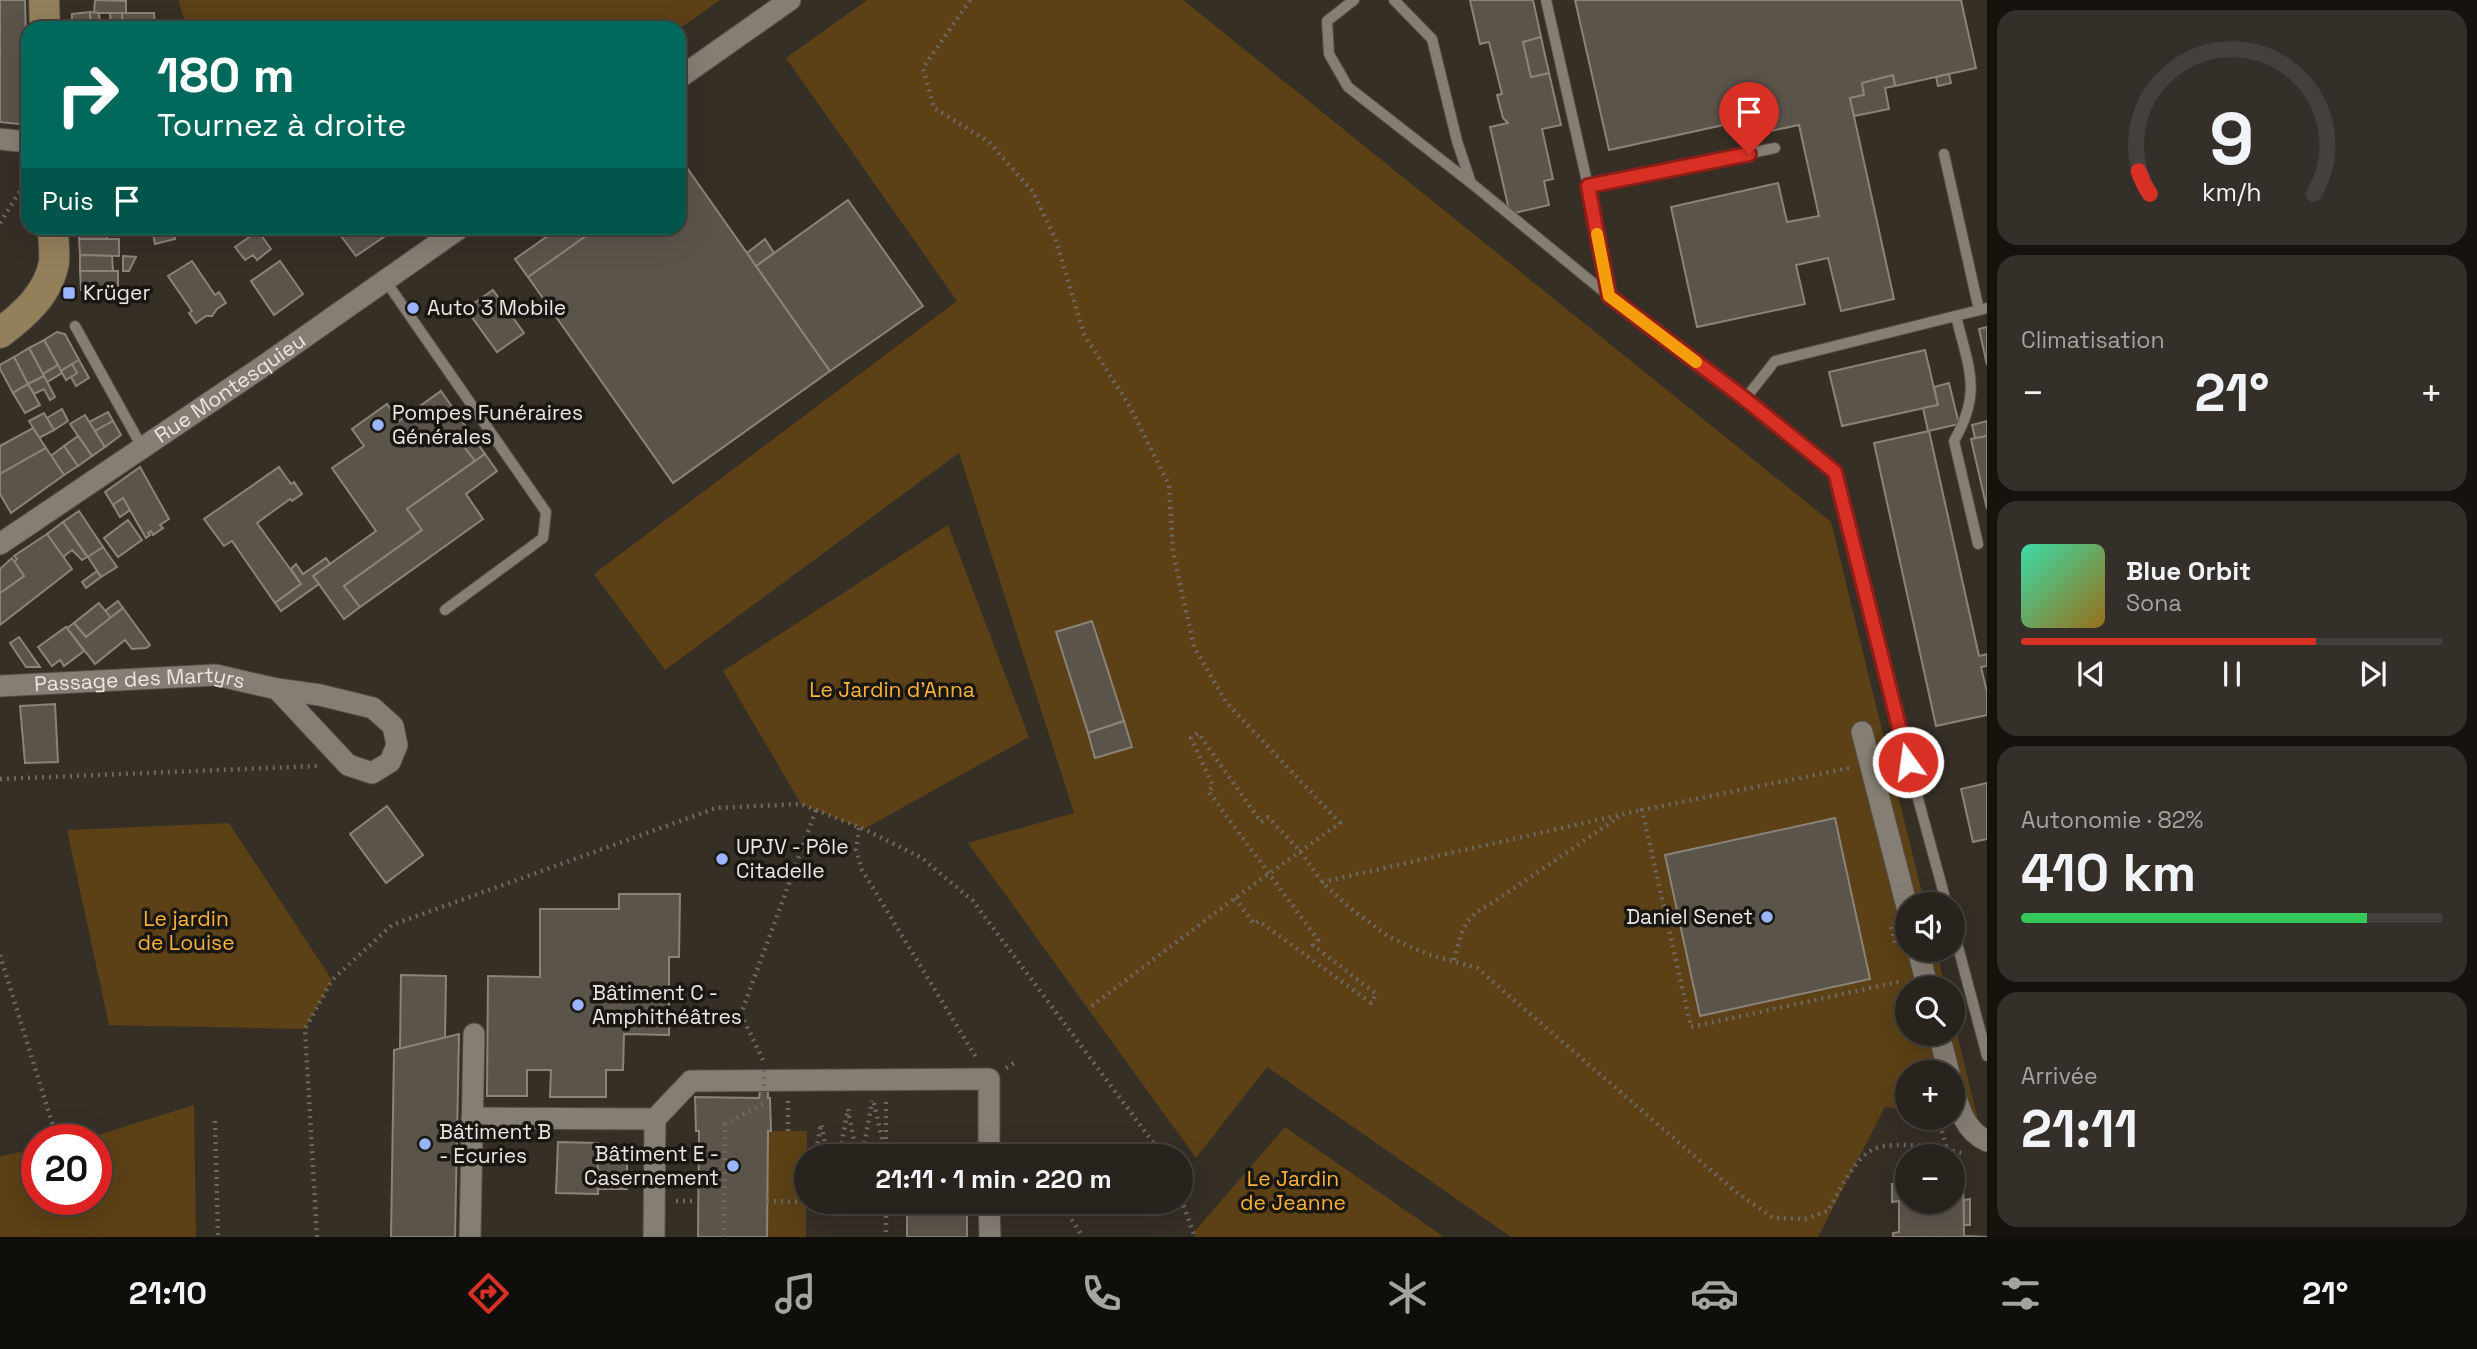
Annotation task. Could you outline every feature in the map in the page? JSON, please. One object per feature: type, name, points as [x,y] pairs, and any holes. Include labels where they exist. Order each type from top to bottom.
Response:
[{"type":"street","points":[[44,0],[45,21]]},
{"type":"street","points":[[686,73],[790,0]]},
{"type":"street","points":[[0,333],[30,308],[46,285],[54,262],[53,235]]},
{"type":"street","name":"Rue Montesquieu","points":[[0,544],[450,235]]},
{"type":"street","name":"Passage des Martyrs","points":[[0,686],[216,675],[373,708],[393,726],[397,745],[390,762],[372,773],[348,765]]},
{"type":"street","points":[[278,689],[348,765]]},
{"type":"street","points":[[1862,732],[1895,897]]},
{"type":"street","points":[[470,1237],[474,1034]]},
{"type":"street","points":[[654,1237],[655,1119],[691,1081],[989,1079],[989,1144]]},
{"type":"street","points":[[472,1118],[655,1119]]},
{"type":"street","points":[[1965,1120],[1976,1136],[1980,1149]]},
{"type":"street","points":[[989,1214],[990,1237]]},
{"type":"lane","points":[[1354,0],[1327,21],[1329,54],[1348,87],[1835,472],[1943,892]]},
{"type":"lane","points":[[1394,0],[1432,39],[1457,141],[1471,183]]},
{"type":"lane","points":[[1546,0],[1588,186],[1609,296]]},
{"type":"lane","points":[[1588,186],[1775,148]]},
{"type":"lane","points":[[1745,399],[1775,360],[1983,309],[1944,154]]},
{"type":"lane","points":[[385,280],[546,512],[543,538],[445,610]]},
{"type":"lane","points":[[1956,316],[1973,387],[1967,420],[1954,441],[1978,544]]},
{"type":"lane","points":[[75,326],[142,447]]},
{"type":"lane","points":[[1962,962],[1987,1056]]},
{"type":"path","points":[[970,0],[923,68],[934,108],[989,142],[1033,192],[1055,238],[1084,334],[1130,407],[1169,485],[1173,552],[1194,647],[1226,702],[1340,823],[1268,873],[1088,1008]]},
{"type":"path","points":[[0,223],[21,189]]},
{"type":"path","points":[[1235,898],[1254,924],[1259,921],[1371,1003],[1376,995],[1313,945],[1318,940],[1209,791],[1213,786],[1191,738],[1198,733],[1261,822],[1268,817],[1300,851],[1322,882],[1350,908],[1389,937],[1427,954],[1477,968],[1736,1192],[1773,1218],[1805,1219],[1828,1211],[1850,1170],[1873,1149],[1895,1146]]},
{"type":"path","points":[[0,779],[348,765]]},
{"type":"path","points":[[1322,882],[1642,810],[1850,768]]},
{"type":"path","points":[[317,1237],[305,1029],[332,980],[392,925],[716,808],[801,804],[859,827],[922,859],[973,901],[1154,1144]]},
{"type":"path","points":[[724,1237],[725,1124],[763,1105],[764,1063],[741,1014],[816,810]]},
{"type":"path","points":[[1642,810],[1691,1027],[1895,982]]},
{"type":"path","points":[[1454,960],[1462,932],[1472,914],[1623,815]]},
{"type":"path","points":[[859,827],[856,850],[862,870],[989,1079]]},
{"type":"path","points":[[0,955],[53,1124]]},
{"type":"path","points":[[886,1080],[886,1144]]},
{"type":"path","points":[[864,1144],[873,1098],[883,1144]]},
{"type":"path","points":[[841,1144],[848,1109],[855,1144]]},
{"type":"path","points":[[215,1121],[218,1237]]},
{"type":"path","points":[[817,1144],[821,1124],[825,1144]]},
{"type":"path","points":[[767,1201],[794,1201]]},
{"type":"path","points":[[886,1214],[886,1237]]},
{"type":"path","points":[[1068,1214],[1083,1237]]},
{"type":"path","points":[[1187,1214],[1195,1237]]},
{"type":"green space","points":[[178,0],[720,0],[686,24],[686,21],[185,21]]},
{"type":"green space","points":[[867,0],[1183,0],[1831,522],[1922,892],[1895,892],[1895,962],[1939,962],[1943,976],[1895,976],[1895,1046],[1960,1046],[1963,1060],[1895,1060],[1895,1108],[1885,1107],[1818,1237],[1511,1237],[1267,1067],[1196,1158],[1193,1144],[1186,1144],[968,843],[1074,813],[959,453],[665,670],[594,574],[957,301],[786,58]]},
{"type":"green space","name":"Le Jardin d'Anna","points":[[948,525],[1029,737],[864,829],[801,804],[723,671]]},
{"type":"green space","name":"Le jardin de Louise","points":[[229,823],[332,980],[305,1029],[109,1025],[67,830]]},
{"type":"green space","points":[[1965,1067],[1979,1124],[1965,1121]]},
{"type":"green space","points":[[194,1105],[196,1237],[0,1237],[0,1156],[21,1152],[21,1215],[112,1215],[112,1131]]},
{"type":"green space","name":"Le Jardin de Jeanne","points":[[1285,1127],[1444,1237],[1195,1237],[1194,1232]]},
{"type":"green space","points":[[768,1131],[807,1131],[807,1144],[794,1144],[794,1214],[806,1214],[806,1237],[767,1237]]},
{"type":"building","points":[[0,0],[25,0],[26,21],[21,21],[21,124],[0,122]]},
{"type":"building","points":[[95,0],[126,1],[126,13],[94,13]]},
{"type":"building","points":[[1470,0],[1533,0],[1541,37],[1523,42],[1531,77],[1549,73],[1561,125],[1542,129],[1553,179],[1544,181],[1549,205],[1510,214],[1490,127],[1508,123],[1503,118],[1497,95],[1502,94],[1489,42],[1480,44]]},
{"type":"building","points":[[1575,0],[1961,0],[1976,68],[1895,86],[1893,75],[1862,83],[1864,95],[1850,98],[1894,299],[1841,311],[1828,258],[1796,265],[1805,304],[1697,327],[1671,207],[1778,183],[1787,222],[1819,216],[1799,125],[1746,136],[1742,121],[1609,150]]},
{"type":"building","points":[[90,12],[91,21],[72,21],[72,14]]},
{"type":"building","points":[[90,12],[99,13],[100,21],[91,21]]},
{"type":"building","points":[[110,13],[122,13],[123,21],[111,21]]},
{"type":"building","points":[[122,13],[154,13],[155,21],[123,21]]},
{"type":"building","points":[[1541,37],[1549,73],[1531,77],[1523,42]]},
{"type":"building","points":[[1949,74],[1951,83],[1938,86],[1936,77]]},
{"type":"building","points":[[1893,75],[1895,86],[1885,88],[1889,109],[1854,116],[1850,98],[1864,95],[1862,83]]},
{"type":"building","points":[[686,166],[830,371],[673,483],[528,277],[587,235],[686,235]]},
{"type":"building","points":[[848,200],[923,306],[830,371],[756,266]]},
{"type":"building","points":[[79,235],[107,235],[107,239],[79,239]]},
{"type":"building","points":[[153,235],[174,235],[175,239],[155,244]]},
{"type":"building","points":[[252,235],[261,235],[271,249],[257,260],[253,255],[245,260],[235,247]]},
{"type":"building","points":[[340,235],[387,235],[356,256]]},
{"type":"building","points":[[549,235],[587,235],[528,277],[515,259]]},
{"type":"building","points":[[79,239],[119,239],[119,256],[80,255]]},
{"type":"building","points":[[765,239],[774,253],[756,266],[747,253]]},
{"type":"building","points":[[80,255],[112,256],[113,271],[80,271]]},
{"type":"building","points":[[123,256],[136,257],[129,271],[123,271]]},
{"type":"building","points":[[192,261],[215,295],[219,292],[226,303],[212,316],[206,316],[196,323],[189,313],[192,311],[168,276]]},
{"type":"building","points":[[280,261],[303,294],[274,315],[251,281]]},
{"type":"building","points":[[80,271],[118,271],[118,286],[81,290]]},
{"type":"building","points":[[493,290],[524,333],[497,352],[466,309]]},
{"type":"building","points":[[1987,327],[1987,365],[1979,329]]},
{"type":"building","points":[[57,332],[65,334],[79,360],[61,371],[44,340]]},
{"type":"building","points":[[44,340],[58,365],[43,374],[29,348]]},
{"type":"building","points":[[29,348],[44,376],[28,384],[14,357]]},
{"type":"building","points":[[1925,350],[1938,405],[1842,426],[1829,372]]},
{"type":"building","points":[[14,357],[28,384],[13,393],[0,365]]},
{"type":"building","points":[[79,360],[89,378],[76,386],[71,377],[77,373],[72,364]]},
{"type":"building","points":[[72,364],[77,373],[66,380],[61,371]]},
{"type":"building","points":[[58,365],[62,373],[47,382],[43,374]]},
{"type":"building","points":[[44,376],[55,397],[50,400],[44,389],[34,394],[28,384]]},
{"type":"building","points":[[1949,383],[1959,424],[1928,431],[1923,408],[1938,405],[1934,387]]},
{"type":"building","points":[[28,384],[40,405],[25,413],[13,393]]},
{"type":"building","points":[[441,391],[473,437],[463,445],[475,461],[407,509],[422,530],[344,586],[360,607],[344,619],[313,576],[376,531],[332,468],[364,446],[352,429],[387,404],[399,421]]},
{"type":"building","points":[[62,409],[68,421],[54,430],[47,418]]},
{"type":"building","points":[[108,412],[113,421],[95,431],[89,422]]},
{"type":"building","points":[[44,413],[54,430],[39,438],[29,421]]},
{"type":"building","points":[[85,415],[105,447],[92,456],[70,424]]},
{"type":"building","points":[[113,421],[121,435],[105,447],[95,431]]},
{"type":"building","points":[[1987,421],[1987,436],[1975,438],[1972,425]]},
{"type":"building","points":[[33,428],[46,448],[0,474],[0,446]]},
{"type":"building","points":[[1929,431],[1979,656],[1987,654],[1987,666],[1981,667],[1987,692],[1987,715],[1936,726],[1874,443]]},
{"type":"building","points":[[78,436],[92,456],[78,466],[64,446]]},
{"type":"building","points":[[1987,436],[1987,509],[1971,439]]},
{"type":"building","points":[[473,437],[485,454],[475,461],[463,445]]},
{"type":"building","points":[[64,446],[78,466],[64,475],[51,456]]},
{"type":"building","points":[[46,448],[64,475],[11,513],[0,494],[0,474]]},
{"type":"building","points":[[485,454],[497,471],[466,494],[483,519],[360,607],[344,586],[422,530],[407,509]]},
{"type":"building","points":[[140,467],[169,519],[160,525],[163,528],[153,535],[151,531],[146,538],[123,498],[113,505],[105,492]]},
{"type":"building","points":[[279,467],[302,494],[292,501],[290,499],[257,523],[301,584],[275,603],[232,541],[224,546],[204,519]]},
{"type":"building","points":[[123,498],[130,510],[120,517],[113,505]]},
{"type":"building","points":[[79,511],[103,547],[88,557],[63,522]]},
{"type":"building","points":[[128,520],[142,540],[118,557],[104,538]]},
{"type":"building","points":[[63,522],[87,557],[82,560],[72,550],[63,557],[47,534]]},
{"type":"building","points":[[47,534],[72,569],[0,625],[0,593],[24,576],[14,562],[17,559],[14,556]]},
{"type":"building","points":[[103,547],[117,567],[101,577],[88,557]]},
{"type":"building","points":[[12,558],[24,576],[0,593],[0,569]]},
{"type":"building","points":[[326,558],[330,564],[313,576],[319,584],[281,611],[275,603],[301,584],[291,569],[296,564],[303,574]]},
{"type":"building","points":[[97,571],[101,577],[86,588],[82,582]]},
{"type":"building","points":[[118,601],[123,608],[111,618],[105,611]]},
{"type":"building","points":[[99,603],[111,618],[86,637],[74,623]]},
{"type":"building","points":[[123,608],[150,645],[132,649],[125,640],[95,664],[67,628],[74,623],[86,637]]},
{"type":"building","points":[[1092,621],[1124,721],[1088,733],[1056,632]]},
{"type":"building","points":[[66,627],[84,651],[64,666],[60,660],[52,666],[38,647]]},
{"type":"building","points":[[19,637],[40,667],[26,667],[10,643]]},
{"type":"building","points":[[55,704],[58,762],[25,763],[20,706]]},
{"type":"building","points":[[1124,721],[1132,747],[1095,758],[1088,733]]},
{"type":"building","points":[[1987,783],[1987,839],[1973,842],[1961,789]]},
{"type":"building","points":[[387,806],[423,855],[386,883],[350,834]]},
{"type":"building","name":"Daniel Senet","points":[[1835,818],[1870,979],[1700,1016],[1665,855]]},
{"type":"building","name":"Bâtiment C - Amphithéâtres","points":[[619,894],[680,894],[679,957],[669,957],[669,1035],[624,1034],[623,1070],[606,1070],[606,1097],[550,1097],[551,1070],[527,1070],[527,1096],[487,1096],[488,976],[540,977],[540,909],[619,909]]},
{"type":"building","points":[[401,975],[446,976],[445,1038],[400,1049]]},
{"type":"building","name":"Bâtiment B - Ecuries","points":[[459,1034],[455,1237],[391,1237],[394,1050]]},
{"type":"building","name":"Bâtiment E - Casernement","points":[[760,1091],[768,1091],[770,1098],[767,1237],[698,1237],[699,1131],[696,1131],[695,1097],[759,1098]]},
{"type":"building","points":[[558,1142],[599,1143],[598,1194],[556,1193]]},
{"type":"building","points":[[627,1152],[627,1189],[598,1189],[598,1162]]},
{"type":"building","points":[[1892,1184],[1895,1184],[1895,1202],[1892,1202]]},
{"type":"building","points":[[1970,1199],[1970,1225],[1964,1225],[1965,1200]]},
{"type":"building","points":[[907,1214],[967,1214],[967,1237],[907,1237]]},
{"type":"building","points":[[1899,1214],[1964,1214],[1964,1236],[1987,1237],[1893,1237],[1893,1233],[1899,1232]]},
{"type":"slow traffic","points":[[1597,234],[1609,296],[1696,362]]},
{"type":"place","name":"Krüger","points":[[69,293]]},
{"type":"place","name":"Auto 3 Mobile","points":[[413,308]]},
{"type":"place","name":"Pompes Funéraires Générales","points":[[378,425]]},
{"type":"place","name":"UPJV - Pôle Citadelle","points":[[722,859]]},
{"type":"place","name":"Daniel Senet","points":[[1767,917]]},
{"type":"place","name":"Bâtiment C - Amphithéâtres","points":[[578,1005]]},
{"type":"place","name":"Bâtiment B - Ecuries","points":[[425,1144]]},
{"type":"place","name":"Bâtiment E - Casernement","points":[[733,1166]]},
{"type":"route","points":[[1749,154],[1588,186],[1609,296],[1745,399],[1835,472],[1908,762]]}]
